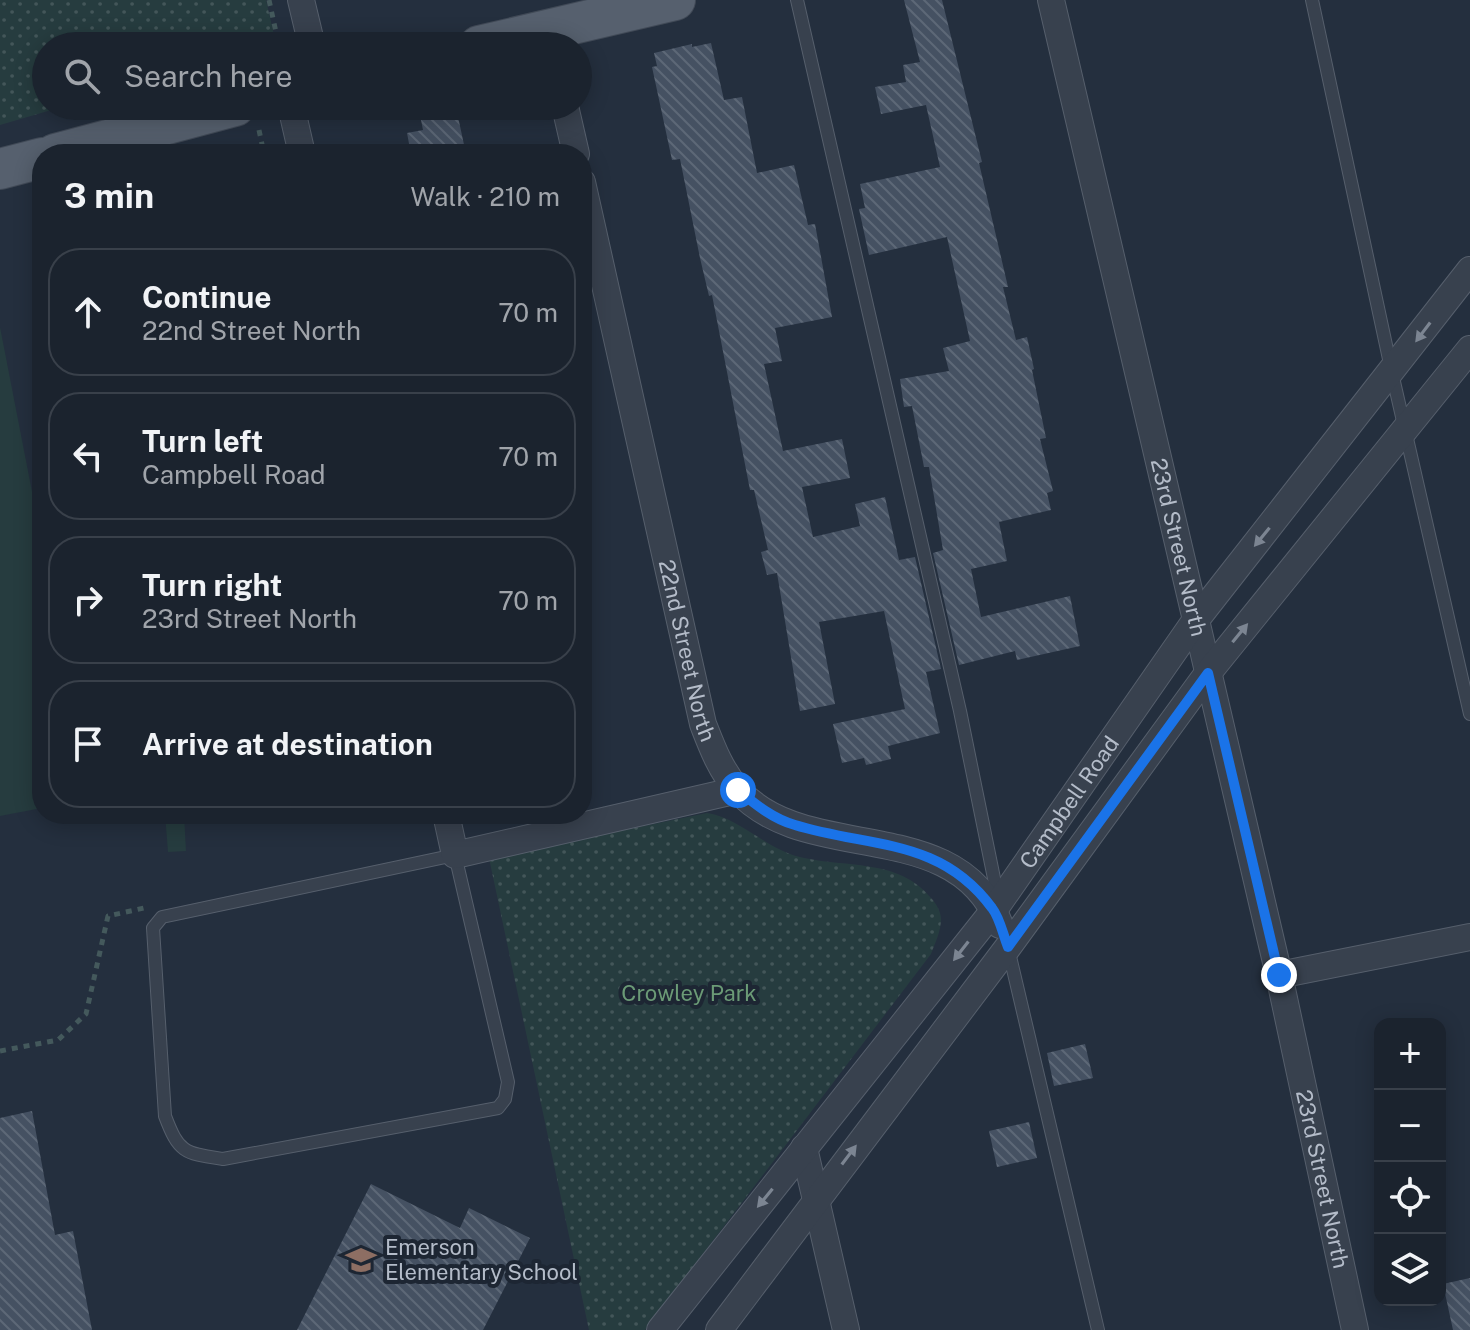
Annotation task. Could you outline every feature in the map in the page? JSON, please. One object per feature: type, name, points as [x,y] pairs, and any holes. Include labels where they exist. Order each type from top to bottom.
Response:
[{"type":"main road","points":[[570,32],[675,0]]},
{"type":"main road","points":[[92,144],[182,120]]},
{"type":"main road","points":[[0,169],[32,161]]},
{"type":"street","points":[[301,0],[309,32]]},
{"type":"street","name":"23rd Street North","points":[[1051,0],[1279,975],[1355,1330]]},
{"type":"street","points":[[294,120],[300,144]]},
{"type":"street","points":[[568,120],[574,144]]},
{"type":"street","name":"22nd Street North","points":[[592,227],[703,724],[717,761],[738,790],[761,809],[792,825],[890,845],[945,865],[964,876],[996,906],[1008,947]]},
{"type":"street","name":"Campbell Road","points":[[660,1330],[996,906],[1195,621],[1470,270]]},
{"type":"street","name":"Campbell Road","points":[[719,1330],[1008,947],[1208,673],[1470,349]]},
{"type":"street","points":[[592,824],[738,790]]},
{"type":"street","points":[[448,824],[455,855],[590,824]]},
{"type":"street","points":[[1279,975],[1470,937]]},
{"type":"street","points":[[804,1148],[846,1330]]},
{"type":"lane","points":[[797,0],[957,695],[996,906]]},
{"type":"lane","points":[[1312,0],[1392,373],[1470,714]]},
{"type":"lane","points":[[455,855],[508,1082],[505,1099],[498,1108],[223,1159],[192,1154],[176,1143],[165,1116],[153,928],[162,917],[455,855]]},
{"type":"lane","points":[[1008,947],[1098,1330]]},
{"type":"path","points":[[269,0],[276,32]]},
{"type":"path","points":[[0,1051],[58,1040],[86,1014],[108,916],[121,913]]},
{"type":"green space","points":[[0,0],[266,0],[273,32],[32,32],[32,116],[0,125]]},
{"type":"green space","points":[[0,327],[32,492],[32,810],[0,816]]},
{"type":"green space","name":"Crowley Park","points":[[707,813],[731,821],[800,857],[887,870],[903,876],[918,885],[935,902],[941,916],[940,928],[931,954],[645,1330],[589,1330],[489,858]]},
{"type":"green space","points":[[166,824],[185,824],[186,851],[168,852]]},
{"type":"building","points":[[904,0],[942,0],[982,162],[979,163],[1008,287],[1003,287],[1016,340],[1027,337],[1046,438],[1040,439],[1053,491],[1047,493],[1051,510],[999,522],[1007,561],[971,569],[981,617],[1070,596],[1080,646],[1017,660],[1015,651],[959,665],[933,553],[943,550],[929,467],[924,467],[912,406],[904,407],[900,379],[949,371],[943,348],[970,341],[947,237],[869,255],[859,209],[865,208],[860,184],[940,167],[926,105],[881,114],[875,87],[906,82],[903,65],[920,62]]},
{"type":"building","points":[[711,43],[724,100],[742,97],[757,173],[794,165],[808,225],[815,224],[832,317],[775,328],[782,361],[764,364],[783,451],[842,439],[850,478],[802,487],[813,537],[860,526],[855,504],[885,497],[899,560],[915,557],[941,669],[926,672],[940,733],[888,746],[891,759],[866,765],[864,758],[842,763],[833,724],[905,709],[884,611],[819,622],[835,704],[800,711],[777,573],[767,575],[761,552],[768,550],[754,490],[750,490],[712,295],[709,296],[700,258],[680,159],[672,160],[652,67],[657,66],[654,53]]},
{"type":"building","points":[[421,120],[459,120],[464,144],[409,144],[407,133],[423,130]]},
{"type":"building","points":[[1085,1044],[1093,1078],[1054,1086],[1047,1053]]},
{"type":"building","points":[[32,1111],[55,1235],[73,1231],[92,1330],[0,1330],[0,1118]]},
{"type":"building","points":[[1029,1122],[1037,1158],[997,1167],[989,1131]]},
{"type":"building","points":[[371,1184],[460,1228],[469,1208],[530,1238],[483,1330],[297,1330]]},
{"type":"building","points":[[1470,1278],[1470,1330],[1453,1330],[1446,1283]]},
{"type":"place","name":"Emerson Elementary School","points":[[361,1260]]},
{"type":"route","points":[[738,790],[761,809],[792,825],[921,854],[964,876],[994,910],[1008,947],[1208,673],[1279,975]]}]
